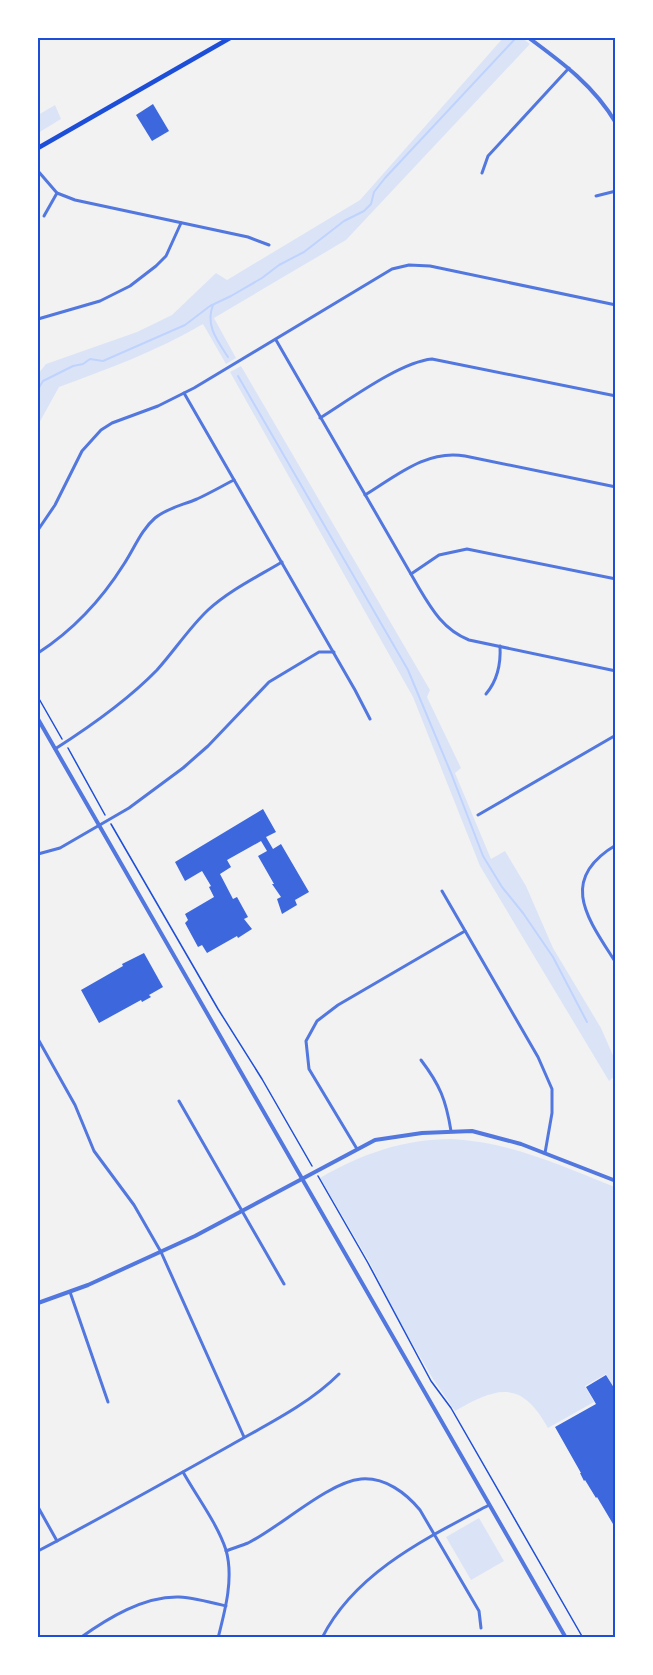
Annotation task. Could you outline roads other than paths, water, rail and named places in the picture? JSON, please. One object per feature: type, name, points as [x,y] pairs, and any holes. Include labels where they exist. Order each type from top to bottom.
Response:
[{"type":"main road","points":[[38,148],[230,38]]},
{"type":"street","points":[[529,38],[569,68],[597,96],[615,123]]},
{"type":"street","points":[[482,172],[485,161],[494,148],[569,68]]},
{"type":"street","points":[[38,171],[57,193],[75,200],[249,237],[269,245]]},
{"type":"street","points":[[596,196],[615,192]]},
{"type":"street","points":[[45,216],[57,193]]},
{"type":"street","points":[[38,319],[100,302],[130,286],[166,256],[181,223]]},
{"type":"street","points":[[38,530],[55,505],[82,451],[96,434],[112,423],[158,406],[184,393],[392,269],[409,265],[430,266],[615,305]]},
{"type":"street","points":[[276,340],[411,575],[438,618],[447,628],[469,639],[615,671]]},
{"type":"street","points":[[320,418],[403,367],[432,359],[615,396]]},
{"type":"street","points":[[184,393],[334,652],[370,720]]},
{"type":"street","points":[[365,495],[421,461],[447,454],[615,488]]},
{"type":"street","points":[[38,654],[94,604],[110,585],[142,533],[153,520],[169,510],[234,480]]},
{"type":"street","points":[[411,575],[439,555],[467,549],[615,579]]},
{"type":"street","points":[[55,749],[105,715],[136,690],[155,672],[208,610],[240,587],[282,562]]},
{"type":"street","points":[[486,694],[495,678],[500,658],[500,646]]},
{"type":"street","points":[[38,854],[60,848],[148,795],[208,746],[269,682],[319,652],[334,652]]},
{"type":"street","points":[[38,719],[566,1638]]},
{"type":"street","points":[[477,815],[615,735]]},
{"type":"street","points":[[615,845],[593,861],[585,876],[582,893],[586,915],[614,955],[615,963]]},
{"type":"street","points":[[442,891],[538,1057],[552,1089],[552,1113],[545,1153]]},
{"type":"street","points":[[357,1149],[309,1070],[306,1041],[317,1021],[338,1005],[465,932]]},
{"type":"street","points":[[38,1039],[75,1105],[94,1151],[134,1205],[161,1252],[244,1437]]},
{"type":"street","points":[[421,1060],[434,1077],[447,1107],[451,1131]]},
{"type":"street","points":[[179,1101],[284,1284]]},
{"type":"street","points":[[38,1303],[70,1292],[161,1252],[242,1212],[375,1140],[422,1133],[472,1131],[521,1144],[615,1181]]},
{"type":"street","points":[[70,1292],[108,1402]]},
{"type":"street","points":[[38,1551],[244,1437],[322,1391],[339,1374]]},
{"type":"street","points":[[183,1472],[213,1523],[226,1551],[229,1580],[226,1606],[218,1638]]},
{"type":"street","points":[[226,1551],[248,1543],[335,1488],[360,1479],[378,1481],[410,1497],[436,1535],[479,1611],[481,1628]]},
{"type":"street","points":[[322,1638],[342,1606],[370,1577],[489,1505]]},
{"type":"street","points":[[38,1507],[57,1541]]},
{"type":"street","points":[[80,1638],[99,1624],[142,1604],[177,1597],[198,1599],[226,1606]]},
{"type":"waterway","points":[[38,389],[43,381],[73,366],[83,364],[90,359],[103,361],[185,325],[210,306],[262,278],[279,265],[304,252],[344,221],[364,211],[371,204],[374,192],[385,178],[514,40]]},
{"type":"waterway","points":[[213,305],[211,326],[228,357]]},
{"type":"waterway","points":[[238,376],[408,670],[483,856],[502,887],[553,957],[587,1022]]}]
